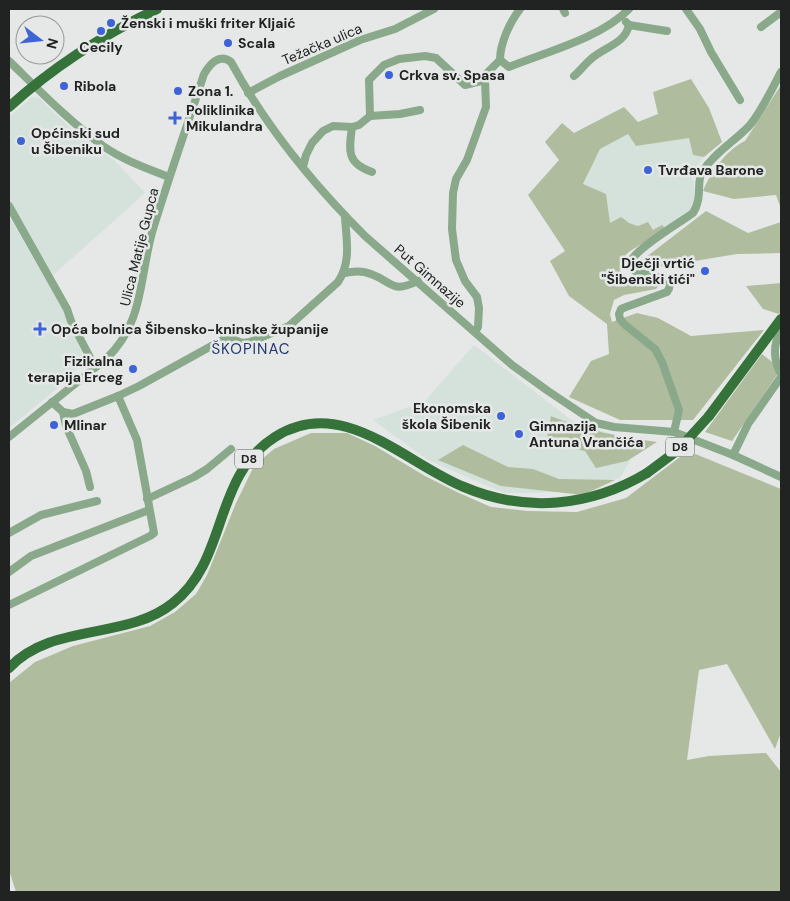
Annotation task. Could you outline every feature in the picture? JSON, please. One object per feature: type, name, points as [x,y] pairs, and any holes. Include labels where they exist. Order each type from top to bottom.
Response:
[{"type":"main road","points":[[9,107],[34,85],[90,45],[157,9]]},
{"type":"main road","name":"D8","points":[[9,668],[36,648],[70,636],[152,616],[165,609],[184,594],[202,569],[236,480],[247,461],[276,436],[290,429],[306,424],[320,423],[349,427],[366,432],[440,476],[492,497],[548,504],[582,500],[617,489],[648,473],[678,450],[709,416],[781,319]]},
{"type":"street","name":"Težačka ulica","points":[[248,93],[280,76],[360,40],[395,29],[434,9]]},
{"type":"street","points":[[475,332],[478,327],[479,308],[477,297],[465,281],[456,260],[452,229],[456,179],[467,160],[486,107],[485,80],[487,73],[500,60],[500,52],[512,20],[520,9]]},
{"type":"street","points":[[500,60],[509,67],[586,36],[622,17],[629,9]]},
{"type":"street","points":[[686,9],[700,29],[711,52],[740,100]]},
{"type":"street","points":[[761,27],[781,12]]},
{"type":"street","points":[[622,17],[629,25],[667,31]]},
{"type":"street","points":[[574,76],[590,60],[623,37],[628,32],[629,25]]},
{"type":"street","points":[[370,116],[369,80],[384,65],[399,59],[425,56],[436,58],[465,85],[485,80]]},
{"type":"street","name":"Put Gimnazije","points":[[227,59],[231,62],[248,93],[303,167],[345,216],[365,236],[512,365],[596,423],[614,427],[674,432],[733,455],[781,478]]},
{"type":"street","name":"Ulica Matije Gupca","points":[[9,437],[117,348],[131,327],[140,298],[149,244],[169,177],[204,74],[214,60],[227,59]]},
{"type":"street","points":[[9,61],[79,126],[104,146],[132,163],[169,177]]},
{"type":"street","points":[[674,432],[679,410],[662,362],[655,349],[624,324],[618,314],[626,307],[667,292],[670,288],[670,283],[668,280],[636,272],[632,269],[632,260],[641,250],[693,213],[697,206],[700,176],[711,162],[750,125],[781,72]]},
{"type":"street","points":[[303,167],[312,143],[323,131],[333,126],[352,127],[359,125],[370,116],[400,114],[420,110]]},
{"type":"street","points":[[352,127],[349,146],[350,155],[360,166],[372,172]]},
{"type":"street","points":[[9,206],[67,309],[95,367]]},
{"type":"street","points":[[52,402],[63,412],[73,414],[118,396],[224,338],[250,342],[289,326],[338,282],[344,273],[347,263],[345,216]]},
{"type":"street","points":[[344,273],[352,271],[371,274],[390,285],[399,287],[408,286],[418,281]]},
{"type":"street","points":[[733,455],[748,424],[781,375],[776,362],[775,344],[781,332]]},
{"type":"street","points":[[9,605],[154,533],[137,440],[118,396]]},
{"type":"street","points":[[63,412],[66,426],[86,471],[90,487]]},
{"type":"street","points":[[147,499],[194,477],[232,449]]},
{"type":"street","points":[[9,533],[41,515],[97,501]]},
{"type":"street","points":[[9,572],[31,556],[149,510]]},
{"type":"shaded area","points":[[32,97],[39,98],[74,131],[116,162],[145,193],[53,275],[9,199],[9,117]]},
{"type":"shaded area","points":[[628,134],[636,146],[689,138],[693,154],[704,157],[693,172],[695,205],[690,211],[665,228],[653,230],[629,223],[609,223],[583,185],[600,149]]},
{"type":"shaded area","name":"Opća bolnica Šibensko-kninske županije","points":[[9,216],[66,315],[84,358],[80,366],[61,385],[9,428]]},
{"type":"shaded area","points":[[474,345],[570,419],[640,443],[620,478],[583,490],[504,493],[428,460],[373,420],[425,401]]},
{"type":"green space","points":[[691,79],[709,108],[722,142],[704,157],[693,155],[689,138],[636,146],[628,134],[600,149],[583,184],[606,194],[610,223],[621,217],[629,223],[638,226],[648,222],[653,230],[662,225],[665,228],[631,250],[625,256],[620,271],[629,278],[659,285],[656,289],[624,295],[614,300],[610,314],[612,322],[637,313],[658,318],[691,336],[764,330],[693,420],[620,420],[569,397],[591,361],[609,354],[607,324],[569,296],[550,261],[565,251],[528,195],[559,160],[545,142],[562,123],[574,133],[624,107],[638,122],[658,114],[653,92]]},
{"type":"green space","points":[[781,85],[781,209],[776,195],[734,199],[703,191],[710,176],[725,156],[745,141]]},
{"type":"green space","points":[[706,211],[748,233],[781,222],[781,253],[737,254],[652,268],[641,261]]},
{"type":"green space","points":[[781,283],[781,311],[779,314],[763,309],[746,286]]},
{"type":"green space","points":[[762,354],[781,369],[732,441],[705,432]]},
{"type":"green space","points":[[551,416],[603,432],[657,442],[627,461],[596,468],[585,451],[546,444]]},
{"type":"green space","points":[[311,433],[347,433],[375,446],[425,476],[491,507],[528,511],[577,512],[626,498],[688,451],[781,489],[781,732],[775,749],[727,664],[699,670],[687,760],[709,756],[766,753],[781,772],[781,892],[16,892],[9,870],[9,683],[35,662],[73,646],[150,626],[175,612],[196,594],[207,575],[236,503],[254,466],[274,449]]},
{"type":"green space","points":[[463,445],[508,467],[533,469],[559,479],[615,480],[583,495],[501,486],[438,460]]},
{"type":"place","name":"Ženski i muški friter Kljaić","points":[[111,23]]},
{"type":"place","name":"Cecily","points":[[101,31]]},
{"type":"place","name":"Scala","points":[[228,43]]},
{"type":"place","name":"Crkva sv. Spasa","points":[[389,75]]},
{"type":"place","name":"Ribola","points":[[64,86]]},
{"type":"place","name":"Zona 1.","points":[[178,91]]},
{"type":"place","name":"Poliklinika Mikulandra","points":[[175,118]]},
{"type":"place","name":"Općinski sud u Šibeniku","points":[[21,141]]},
{"type":"place","name":"Tvrđava Barone","points":[[648,170]]},
{"type":"place","name":"Dječji vrtić \"Šibenski tići\"","points":[[705,271]]},
{"type":"place","name":"Opća bolnica Šibensko-kninske županije","points":[[40,329]]},
{"type":"place","name":"Fizikalna terapija Erceg","points":[[133,369]]},
{"type":"place","name":"Ekonomska škola Šibenik","points":[[501,416]]},
{"type":"place","name":"Mlinar","points":[[54,425]]},
{"type":"place","name":"Gimnazija Antuna Vrančića","points":[[519,434]]},
{"type":"district","name":"ŠKOPINAC","points":[[251,349]]}]
